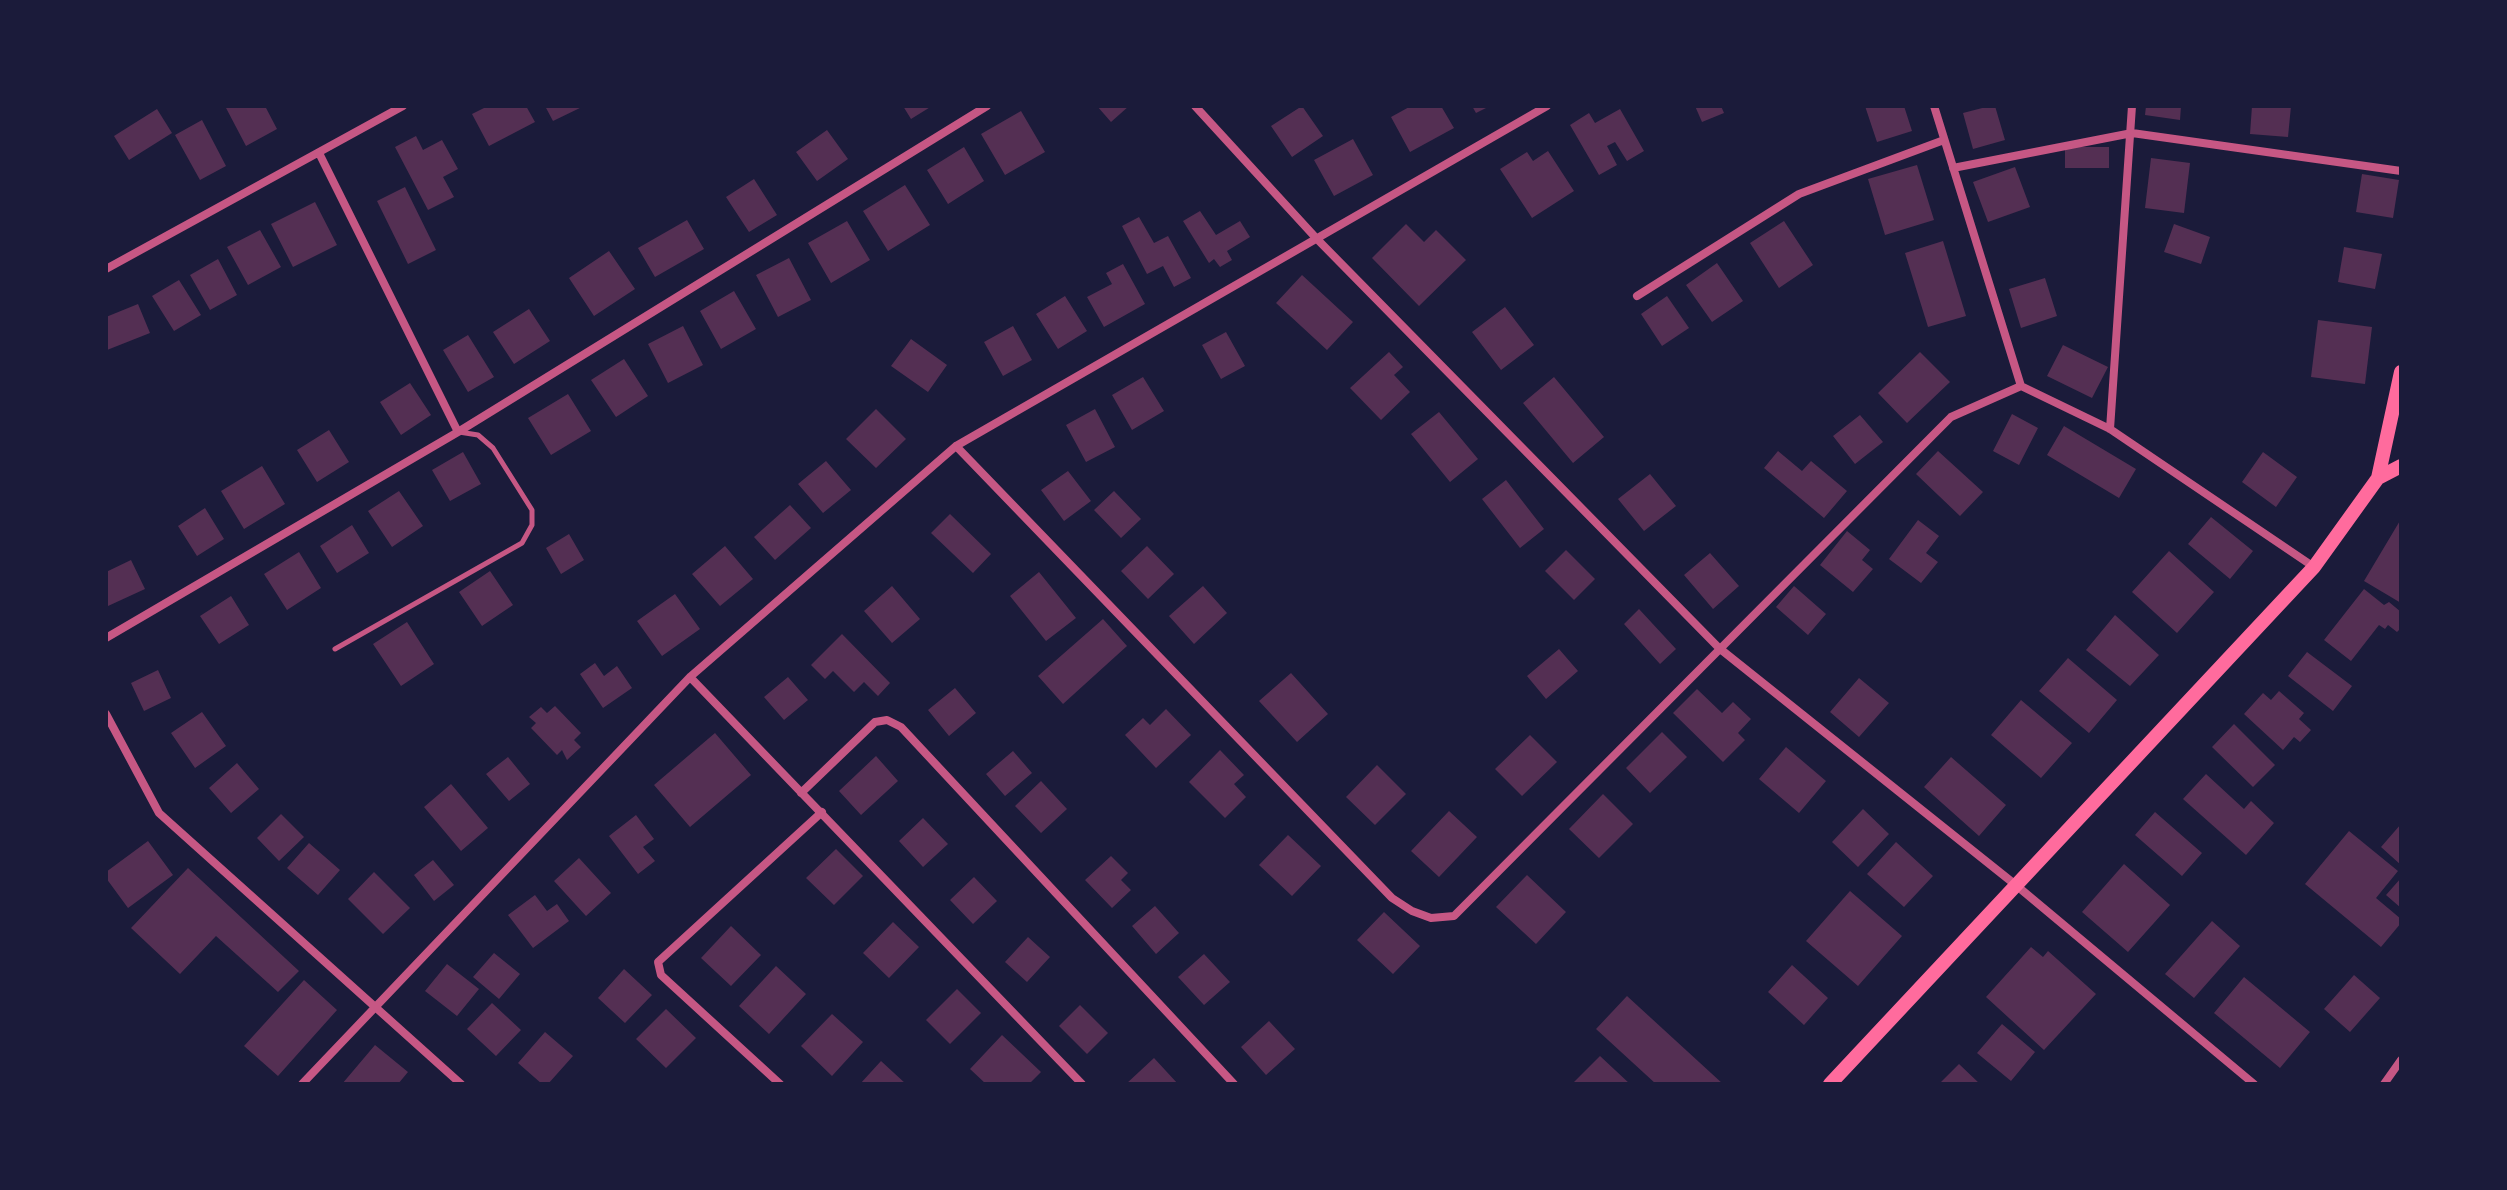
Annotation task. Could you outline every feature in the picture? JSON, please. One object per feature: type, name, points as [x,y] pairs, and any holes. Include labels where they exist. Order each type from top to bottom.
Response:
[{"type":"main road","points":[[1830,1084],[2314,567],[2378,478],[2396,428],[2400,382]]},
{"type":"main road","points":[[2378,478],[2401,466]]},
{"type":"street","points":[[106,269],[403,106]]},
{"type":"street","points":[[106,638],[458,432],[987,106]]},
{"type":"street","points":[[1195,106],[1316,238],[1719,648],[2017,886],[2254,1084]]},
{"type":"street","points":[[302,1084],[690,677],[956,446],[1547,106]]},
{"type":"street","points":[[1934,106],[2021,386],[2110,429],[2314,567]]},
{"type":"street","points":[[2110,429],[2132,106]]},
{"type":"street","points":[[1953,168],[2132,133],[2401,171]]},
{"type":"street","points":[[1637,296],[1799,194],[1944,140]]},
{"type":"street","points":[[319,153],[458,432]]},
{"type":"street","points":[[956,446],[1392,898],[1412,911],[1431,918],[1454,916],[1951,417],[2021,386]]},
{"type":"street","points":[[690,677],[1082,1084]]},
{"type":"street","points":[[106,714],[159,813],[461,1084]]},
{"type":"street","points":[[801,793],[875,722],[887,720],[901,727],[1234,1084]]},
{"type":"street","points":[[780,1084],[661,975],[658,962],[822,812]]},
{"type":"street","points":[[2384,1084],[2401,1060]]},
{"type":"lane","points":[[335,649],[522,543],[532,525],[532,510],[493,448],[478,435],[458,432]]},
{"type":"building","points":[[225,106],[265,106],[277,129],[246,146]]},
{"type":"building","points":[[488,106],[526,106],[535,122],[489,146],[472,114]]},
{"type":"building","points":[[545,106],[584,106],[553,121]]},
{"type":"building","points":[[903,106],[932,106],[911,119]]},
{"type":"building","points":[[1097,106],[1129,106],[1111,122]]},
{"type":"building","points":[[1302,106],[1323,136],[1292,157],[1271,126]]},
{"type":"building","points":[[1411,106],[1441,106],[1454,128],[1410,152],[1391,117]]},
{"type":"building","points":[[1472,106],[1490,106],[1476,113]]},
{"type":"building","points":[[1695,106],[1721,106],[1724,113],[1702,122]]},
{"type":"building","points":[[1865,106],[1904,106],[1912,131],[1877,142]]},
{"type":"building","points":[[1995,106],[2005,140],[1973,149],[1963,113]]},
{"type":"building","points":[[2146,106],[2181,106],[2180,120],[2145,115]]},
{"type":"building","points":[[2252,106],[2291,106],[2288,137],[2250,134]]},
{"type":"building","points":[[157,109],[172,133],[129,160],[114,136]]},
{"type":"building","points":[[1620,109],[1644,151],[1627,161],[1615,142],[1607,146],[1617,165],[1599,175],[1570,125],[1589,113],[1595,123]]},
{"type":"building","points":[[1021,111],[1045,152],[1005,175],[981,134]]},
{"type":"building","points":[[202,120],[226,166],[200,180],[175,135]]},
{"type":"building","points":[[827,130],[848,159],[817,181],[796,152]]},
{"type":"building","points":[[416,136],[423,150],[442,140],[458,169],[443,177],[454,197],[428,210],[395,147]]},
{"type":"building","points":[[1353,139],[1373,175],[1334,196],[1314,160]]},
{"type":"building","points":[[964,147],[984,181],[948,204],[927,170]]},
{"type":"building","points":[[2065,147],[2109,147],[2109,168],[2065,168]]},
{"type":"building","points":[[1548,151],[1574,191],[1532,218],[1500,169],[1527,152],[1533,161]]},
{"type":"building","points":[[2151,158],[2190,163],[2184,213],[2145,208]]},
{"type":"building","points":[[1917,165],[1934,220],[1885,235],[1868,179]]},
{"type":"building","points":[[2015,167],[2030,207],[1988,222],[1973,182]]},
{"type":"building","points":[[2362,174],[2399,180],[2393,218],[2356,212]]},
{"type":"building","points":[[754,179],[777,215],[749,232],[726,197]]},
{"type":"building","points":[[905,185],[930,225],[888,251],[863,211]]},
{"type":"building","points":[[405,187],[436,250],[408,264],[377,201]]},
{"type":"building","points":[[315,202],[337,245],[293,267],[271,224]]},
{"type":"building","points":[[1200,211],[1216,235],[1240,221],[1250,237],[1227,251],[1232,260],[1220,267],[1214,259],[1209,263],[1183,221]]},
{"type":"building","points":[[1139,217],[1154,243],[1168,236],[1191,278],[1174,287],[1163,266],[1147,274],[1122,226]]},
{"type":"building","points":[[687,220],[704,249],[655,277],[638,248]]},
{"type":"building","points":[[847,221],[870,260],[831,283],[808,243]]},
{"type":"building","points":[[1784,221],[1813,265],[1779,288],[1750,243]]},
{"type":"building","points":[[1406,224],[1424,242],[1436,230],[1466,260],[1419,306],[1372,258]]},
{"type":"building","points":[[2174,224],[2210,237],[2201,264],[2164,252]]},
{"type":"building","points":[[260,230],[281,267],[248,285],[227,247]]},
{"type":"building","points":[[1943,241],[1966,316],[1928,327],[1905,253]]},
{"type":"building","points":[[2344,247],[2382,254],[2375,289],[2338,282]]},
{"type":"building","points":[[609,251],[635,289],[594,316],[569,278]]},
{"type":"building","points":[[789,258],[811,300],[778,317],[756,275]]},
{"type":"building","points":[[218,259],[237,295],[210,310],[190,275]]},
{"type":"building","points":[[1717,263],[1743,301],[1712,322],[1686,285]]},
{"type":"building","points":[[1123,264],[1145,304],[1104,327],[1087,297],[1112,284],[1106,273]]},
{"type":"building","points":[[1302,275],[1353,322],[1327,350],[1276,303]]},
{"type":"building","points":[[2045,278],[2057,316],[2021,328],[2009,289]]},
{"type":"building","points":[[179,280],[201,315],[174,331],[152,296]]},
{"type":"building","points":[[734,291],[756,329],[721,349],[700,311]]},
{"type":"building","points":[[1065,296],[1087,331],[1058,349],[1036,314]]},
{"type":"building","points":[[1667,296],[1689,328],[1662,346],[1641,314]]},
{"type":"building","points":[[138,304],[150,333],[107,350],[106,317]]},
{"type":"building","points":[[1505,307],[1534,345],[1501,370],[1472,332]]},
{"type":"building","points":[[529,309],[550,341],[514,364],[493,332]]},
{"type":"building","points":[[2318,320],[2372,327],[2365,384],[2311,377]]},
{"type":"building","points":[[683,326],[703,365],[668,383],[648,344]]},
{"type":"building","points":[[1013,326],[1032,360],[1003,376],[984,342]]},
{"type":"building","points":[[1226,332],[1245,366],[1221,379],[1202,345]]},
{"type":"building","points":[[468,335],[494,377],[468,392],[443,350]]},
{"type":"building","points":[[911,339],[947,365],[928,392],[891,366]]},
{"type":"building","points":[[2063,345],[2108,367],[2092,398],[2047,376]]},
{"type":"building","points":[[1389,352],[1403,367],[1394,375],[1410,392],[1381,420],[1350,388]]},
{"type":"building","points":[[1920,352],[1950,382],[1907,423],[1878,393]]},
{"type":"building","points":[[624,359],[648,396],[616,417],[591,380]]},
{"type":"building","points":[[1143,377],[1164,411],[1132,430],[1112,395]]},
{"type":"building","points":[[1554,377],[1604,437],[1573,463],[1523,403]]},
{"type":"building","points":[[410,383],[431,415],[401,435],[380,402]]},
{"type":"building","points":[[568,394],[591,431],[551,455],[528,418]]},
{"type":"building","points":[[876,409],[906,439],[876,468],[846,439]]},
{"type":"building","points":[[1095,409],[1115,447],[1086,462],[1066,425]]},
{"type":"building","points":[[1439,412],[1478,459],[1450,482],[1411,434]]},
{"type":"building","points":[[2012,414],[2038,428],[2019,465],[1993,451]]},
{"type":"building","points":[[1860,415],[1883,442],[1855,464],[1833,436]]},
{"type":"building","points":[[2064,426],[2136,469],[2119,498],[2047,455]]},
{"type":"building","points":[[329,430],[349,462],[317,482],[297,450]]},
{"type":"building","points":[[1778,451],[1802,471],[1811,461],[1847,491],[1824,518],[1764,468]]},
{"type":"building","points":[[1938,451],[1983,492],[1960,516],[1916,474]]},
{"type":"building","points":[[463,452],[481,484],[450,501],[432,470]]},
{"type":"building","points":[[2263,452],[2297,477],[2276,507],[2242,482]]},
{"type":"building","points":[[826,461],[851,490],[823,513],[798,484]]},
{"type":"building","points":[[262,466],[285,504],[244,529],[221,491]]},
{"type":"building","points":[[1068,471],[1091,501],[1064,521],[1041,490]]},
{"type":"building","points":[[1650,474],[1676,506],[1644,531],[1618,499]]},
{"type":"building","points":[[1506,480],[1544,529],[1520,548],[1482,499]]},
{"type":"building","points":[[399,491],[423,526],[392,547],[368,511]]},
{"type":"building","points":[[1114,491],[1141,519],[1121,538],[1094,510]]},
{"type":"building","points":[[790,505],[811,528],[775,560],[754,537]]},
{"type":"building","points":[[205,508],[224,539],[197,556],[178,526]]},
{"type":"building","points":[[950,514],[991,554],[973,573],[931,533]]},
{"type":"building","points":[[2211,517],[2253,551],[2230,579],[2188,544]]},
{"type":"building","points":[[2401,519],[2401,603],[2364,581]]},
{"type":"building","points":[[1918,520],[1939,536],[1926,553],[1938,562],[1921,583],[1889,559]]},
{"type":"building","points":[[352,525],[369,553],[337,573],[320,546]]},
{"type":"building","points":[[1847,531],[1870,550],[1862,560],[1873,569],[1853,592],[1820,565]]},
{"type":"building","points":[[569,534],[584,560],[561,574],[546,548]]},
{"type":"building","points":[[725,546],[753,579],[720,606],[692,574]]},
{"type":"building","points":[[1147,546],[1174,574],[1148,599],[1121,571]]},
{"type":"building","points":[[1566,550],[1595,579],[1574,600],[1545,571]]},
{"type":"building","points":[[2169,551],[2214,592],[2177,633],[2132,592]]},
{"type":"building","points":[[299,552],[321,588],[287,610],[264,574]]},
{"type":"building","points":[[1710,553],[1739,586],[1713,609],[1684,575]]},
{"type":"building","points":[[131,560],[145,589],[108,606],[106,572]]},
{"type":"building","points":[[490,571],[513,605],[482,626],[459,592]]},
{"type":"building","points":[[1039,572],[1076,618],[1046,641],[1010,596]]},
{"type":"building","points":[[892,586],[920,619],[892,643],[864,611]]},
{"type":"building","points":[[1203,586],[1227,613],[1194,644],[1169,616]]},
{"type":"building","points":[[1794,586],[1826,614],[1808,635],[1776,607]]},
{"type":"building","points":[[2364,589],[2384,605],[2389,602],[2401,612],[2401,628],[2397,632],[2388,625],[2385,629],[2379,625],[2351,661],[2324,640]]},
{"type":"building","points":[[675,594],[700,629],[662,656],[637,621]]},
{"type":"building","points":[[231,596],[249,625],[219,644],[200,616]]},
{"type":"building","points":[[1639,609],[1676,649],[1660,664],[1624,624]]},
{"type":"building","points":[[2115,615],[2159,655],[2130,686],[2086,650]]},
{"type":"building","points":[[1103,619],[1127,646],[1063,704],[1038,676]]},
{"type":"building","points":[[407,622],[434,664],[401,686],[373,644]]},
{"type":"building","points":[[842,634],[890,683],[878,696],[864,682],[854,692],[833,671],[825,679],[811,665]]},
{"type":"building","points":[[1559,649],[1578,671],[1546,699],[1527,676]]},
{"type":"building","points":[[2307,652],[2352,686],[2333,711],[2288,676]]},
{"type":"building","points":[[2068,658],[2117,700],[2089,733],[2039,691]]},
{"type":"building","points":[[595,663],[604,676],[617,666],[632,688],[603,708],[580,674]]},
{"type":"building","points":[[158,670],[171,698],[144,711],[131,683]]},
{"type":"building","points":[[1291,673],[1328,714],[1297,742],[1259,701]]},
{"type":"building","points":[[788,677],[808,700],[784,720],[764,697]]},
{"type":"building","points":[[1859,678],[1889,703],[1859,737],[1830,712]]},
{"type":"building","points":[[955,688],[976,713],[949,736],[928,710]]},
{"type":"building","points":[[1697,689],[1722,713],[1733,702],[1751,719],[1738,733],[1745,740],[1723,762],[1673,713]]},
{"type":"building","points":[[2279,691],[2304,713],[2299,719],[2311,730],[2300,742],[2294,737],[2283,750],[2244,714],[2263,693],[2271,700]]},
{"type":"building","points":[[2021,700],[2072,743],[2041,778],[1991,735]]},
{"type":"building","points":[[555,706],[581,733],[574,740],[581,747],[567,760],[562,750],[557,755],[531,728],[536,723],[529,717],[541,707],[547,713]]},
{"type":"building","points":[[1166,709],[1191,735],[1156,768],[1125,735],[1143,718],[1150,725]]},
{"type":"building","points":[[202,712],[226,746],[195,768],[171,733]]},
{"type":"building","points":[[2234,724],[2275,765],[2253,787],[2212,747]]},
{"type":"building","points":[[1662,732],[1687,757],[1650,793],[1626,768]]},
{"type":"building","points":[[715,733],[751,775],[690,827],[654,785]]},
{"type":"building","points":[[1530,735],[1557,762],[1522,796],[1495,769]]},
{"type":"building","points":[[1786,747],[1826,781],[1799,813],[1759,779]]},
{"type":"building","points":[[1220,750],[1244,775],[1234,784],[1246,797],[1225,818],[1189,782]]},
{"type":"building","points":[[1013,751],[1032,773],[1005,796],[986,774]]},
{"type":"building","points":[[876,756],[898,781],[861,815],[839,791]]},
{"type":"building","points":[[508,757],[530,784],[509,801],[486,774]]},
{"type":"building","points":[[1951,757],[2006,805],[1979,836],[1924,787]]},
{"type":"building","points":[[237,763],[259,789],[231,813],[209,788]]},
{"type":"building","points":[[1377,765],[1406,794],[1375,825],[1346,797]]},
{"type":"building","points":[[2206,774],[2244,809],[2251,801],[2274,823],[2246,855],[2183,799]]},
{"type":"building","points":[[1041,781],[1067,809],[1041,833],[1015,806]]},
{"type":"building","points":[[451,784],[488,828],[461,851],[424,807]]},
{"type":"building","points":[[1603,794],[1633,824],[1599,858],[1569,829]]},
{"type":"building","points":[[1863,809],[1889,834],[1858,867],[1832,842]]},
{"type":"building","points":[[1449,811],[1477,837],[1439,877],[1411,851]]},
{"type":"building","points":[[2155,812],[2202,853],[2182,876],[2135,835]]},
{"type":"building","points":[[281,814],[304,837],[279,861],[257,838]]},
{"type":"building","points":[[636,815],[654,839],[643,847],[655,861],[638,874],[609,836]]},
{"type":"building","points":[[923,818],[948,844],[923,867],[899,841]]},
{"type":"building","points":[[2401,824],[2401,865],[2381,847]]},
{"type":"building","points":[[2349,831],[2398,871],[2376,898],[2401,919],[2381,947],[2305,884]]},
{"type":"building","points":[[1288,835],[1321,866],[1292,896],[1259,865]]},
{"type":"building","points":[[148,841],[173,875],[128,908],[106,878],[106,872]]},
{"type":"building","points":[[1896,842],[1933,876],[1904,907],[1867,874]]},
{"type":"building","points":[[309,843],[340,870],[318,895],[287,868]]},
{"type":"building","points":[[836,849],[863,876],[834,905],[806,878]]},
{"type":"building","points":[[1111,856],[1128,873],[1121,880],[1131,890],[1112,908],[1085,880]]},
{"type":"building","points":[[579,858],[611,893],[586,916],[554,881]]},
{"type":"building","points":[[433,860],[454,885],[434,901],[414,875]]},
{"type":"building","points":[[2124,864],[2170,905],[2128,952],[2082,912]]},
{"type":"building","points":[[188,868],[299,971],[278,992],[216,936],[180,974],[131,928]]},
{"type":"building","points":[[374,872],[410,908],[383,934],[348,899]]},
{"type":"building","points":[[1527,875],[1566,912],[1536,944],[1496,907]]},
{"type":"building","points":[[974,877],[997,901],[973,924],[950,900]]},
{"type":"building","points":[[2401,878],[2401,908],[2386,895]]},
{"type":"building","points":[[1850,891],[1902,936],[1858,986],[1806,941]]},
{"type":"building","points":[[535,895],[547,911],[557,904],[569,921],[533,948],[508,915]]},
{"type":"building","points":[[1155,906],[1179,933],[1156,954],[1132,926]]},
{"type":"building","points":[[1384,912],[1420,946],[1393,974],[1357,940]]},
{"type":"building","points":[[2212,921],[2240,946],[2194,998],[2165,974]]},
{"type":"building","points":[[893,922],[919,947],[889,978],[863,953]]},
{"type":"building","points":[[731,926],[761,955],[731,986],[701,958]]},
{"type":"building","points":[[1028,937],[1050,957],[1027,982],[1005,962]]},
{"type":"building","points":[[2031,947],[2043,957],[2048,951],[2096,994],[2044,1050],[1986,997]]},
{"type":"building","points":[[494,953],[520,974],[499,999],[473,977]]},
{"type":"building","points":[[1204,954],[1230,982],[1204,1005],[1178,977]]},
{"type":"building","points":[[447,964],[479,989],[457,1016],[425,991]]},
{"type":"building","points":[[1792,965],[1828,998],[1804,1025],[1768,992]]},
{"type":"building","points":[[776,966],[806,994],[769,1034],[739,1006]]},
{"type":"building","points":[[624,969],[652,995],[625,1023],[598,998]]},
{"type":"building","points":[[2354,975],[2380,998],[2350,1032],[2324,1009]]},
{"type":"building","points":[[2244,977],[2310,1032],[2280,1068],[2214,1013]]},
{"type":"building","points":[[304,980],[337,1010],[278,1076],[244,1046]]},
{"type":"building","points":[[957,989],[981,1013],[950,1044],[926,1020]]},
{"type":"building","points":[[1627,996],[1723,1084],[1656,1084],[1596,1029]]},
{"type":"building","points":[[492,1003],[521,1030],[496,1056],[467,1029]]},
{"type":"building","points":[[1080,1005],[1108,1033],[1087,1054],[1059,1026]]},
{"type":"building","points":[[666,1009],[696,1038],[666,1068],[636,1039]]},
{"type":"building","points":[[832,1014],[863,1042],[832,1076],[801,1046]]},
{"type":"building","points":[[1269,1021],[1295,1049],[1266,1075],[1241,1047]]},
{"type":"building","points":[[2002,1024],[2035,1052],[2011,1081],[1977,1053]]},
{"type":"building","points":[[545,1032],[573,1056],[548,1084],[542,1084],[518,1063]]},
{"type":"building","points":[[1002,1035],[1041,1072],[1029,1084],[986,1084],[970,1069]]},
{"type":"building","points":[[375,1045],[408,1072],[398,1084],[342,1084]]},
{"type":"building","points":[[1600,1056],[1630,1084],[1574,1082]]},
{"type":"building","points":[[1154,1058],[1178,1084],[1126,1084]]},
{"type":"building","points":[[881,1061],[906,1084],[860,1084]]},
{"type":"building","points":[[1959,1064],[1980,1084],[1939,1084]]}]
